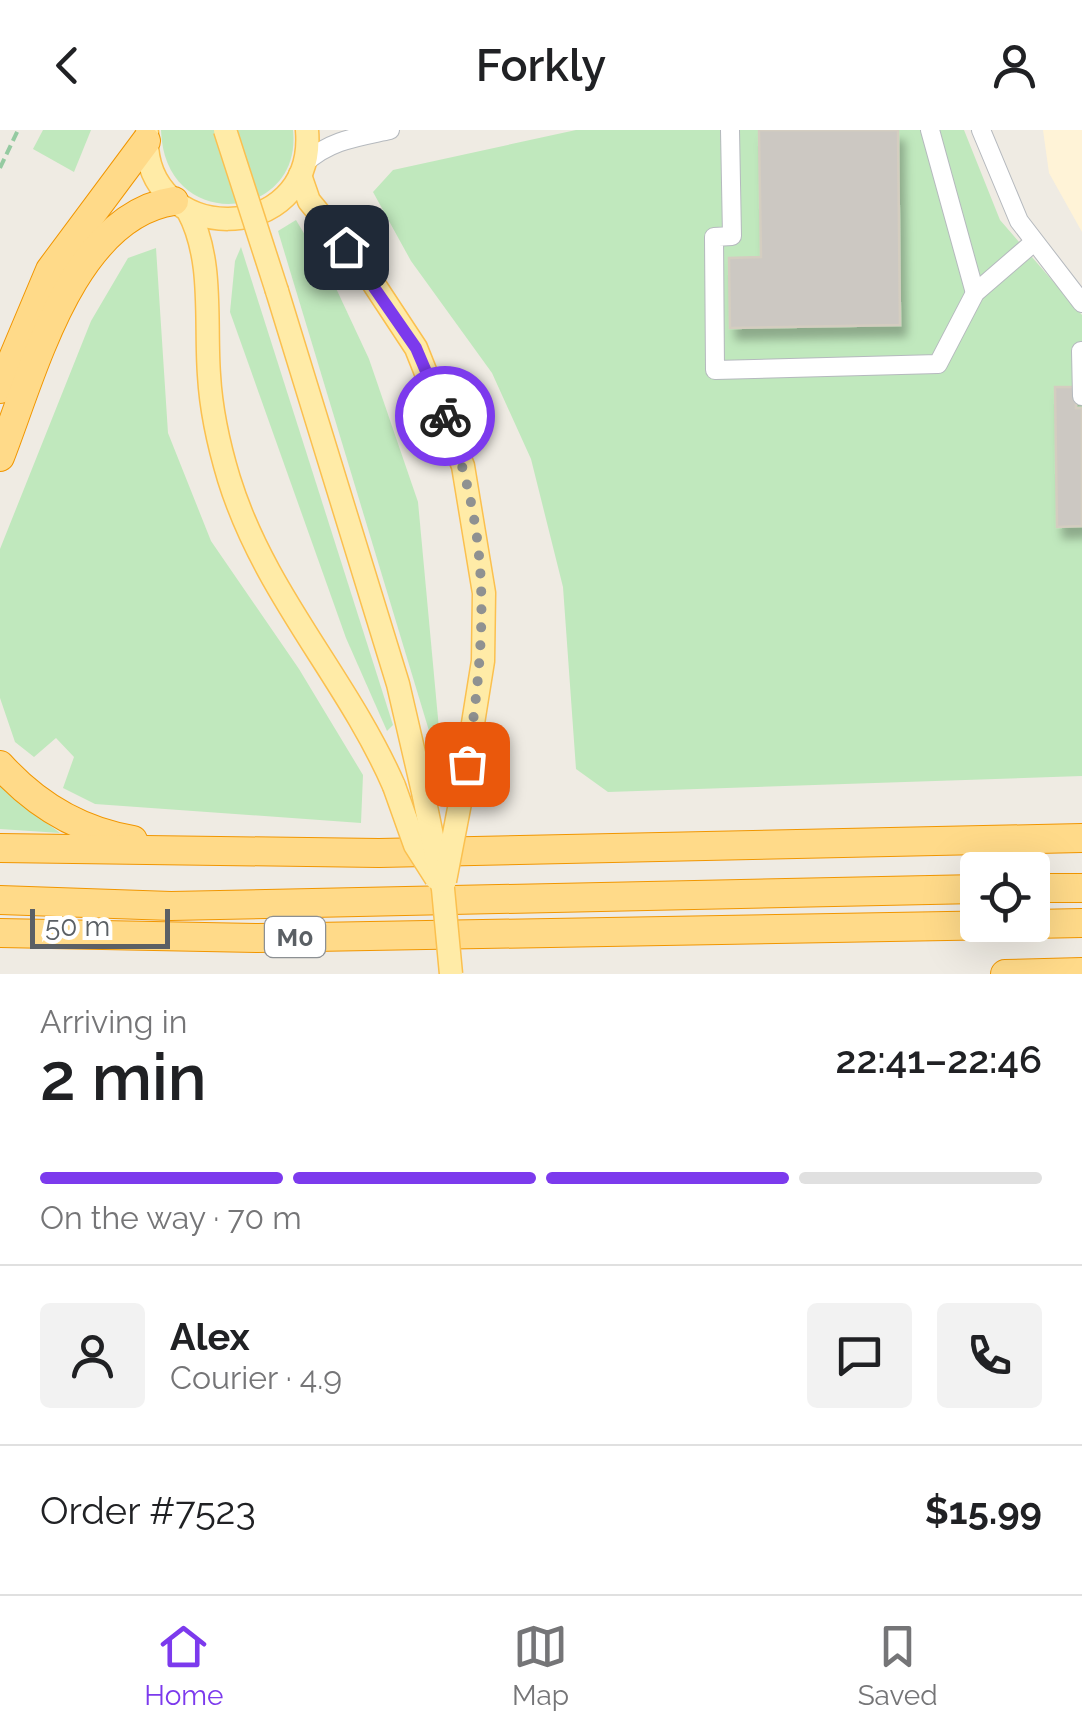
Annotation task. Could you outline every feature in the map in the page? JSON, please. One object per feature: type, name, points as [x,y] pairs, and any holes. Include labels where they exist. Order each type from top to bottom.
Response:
[{"type":"highway","points":[[0,389],[50,270],[147,136]]},
{"type":"highway","points":[[0,457],[44,346],[92,251],[148,205],[181,206]]},
{"type":"highway","points":[[0,765],[34,800],[78,825],[183,852]]},
{"type":"highway","points":[[0,848],[397,853],[1082,838]]},
{"type":"highway","points":[[1050,888],[1082,888]]},
{"type":"highway","name":"M0","points":[[0,900],[171,906],[960,889]]},
{"type":"highway","points":[[1050,924],[1082,923]]},
{"type":"highway","name":"M0","points":[[0,933],[258,938],[960,926]]},
{"type":"highway","points":[[1005,974],[1082,972]]},
{"type":"main road","points":[[226,130],[392,665],[424,792],[443,890],[451,974]]},
{"type":"main road","points":[[307,130],[303,169],[309,201],[360,263],[416,348],[463,466],[484,593],[483,661],[443,890]]},
{"type":"main road","points":[[147,136],[154,174],[181,206],[204,255],[209,381],[215,424],[236,498],[276,591],[358,712],[394,786],[415,844],[443,890]]},
{"type":"main road","points":[[181,206],[209,219],[252,217],[280,200],[303,169]]},
{"type":"street","points":[[303,169],[321,148],[390,130]]},
{"type":"street","points":[[730,130],[732,236],[714,237],[716,370],[938,364],[975,294],[1034,242]]},
{"type":"street","points":[[930,130],[975,294]]},
{"type":"street","points":[[981,130],[1019,221],[1082,303]]},
{"type":"street","points":[[1081,351],[1082,396]]},
{"type":"path","points":[[0,168],[18,130]]},
{"type":"shaded area","points":[[1043,130],[1082,130],[1082,232],[1049,173]]},
{"type":"green space","points":[[43,130],[91,130],[74,172],[33,149]]},
{"type":"green space","points":[[161,130],[293,130],[290,161],[277,184],[256,198],[232,204],[207,200],[184,187],[168,164]]},
{"type":"green space","points":[[576,130],[964,130],[1000,220],[1082,315],[1082,776],[608,792],[576,769],[563,587],[531,459],[492,373],[411,261],[373,192],[393,170]]},
{"type":"green space","points":[[296,220],[334,284],[369,359],[418,502],[439,729],[430,734],[278,231]]},
{"type":"green space","points":[[241,247],[393,725],[387,731],[346,638],[230,312],[235,261]]},
{"type":"green space","points":[[156,248],[168,433],[211,541],[299,669],[363,775],[361,823],[95,804],[63,788],[74,757],[56,738],[34,757],[15,742],[0,698],[0,549],[91,321],[128,258]]},
{"type":"green space","points":[[0,785],[6,792],[60,833],[0,829]]},
{"type":"building","points":[[759,130],[898,130],[900,325],[730,328],[729,258],[761,257]]},
{"type":"building","points":[[1055,387],[1076,387],[1076,408],[1082,408],[1082,526],[1057,527]]},
{"type":"way so far","points":[[445,416],[463,466],[484,593],[483,661],[467,764]]},
{"type":"route","points":[[346,247],[416,348],[445,416]]}]
